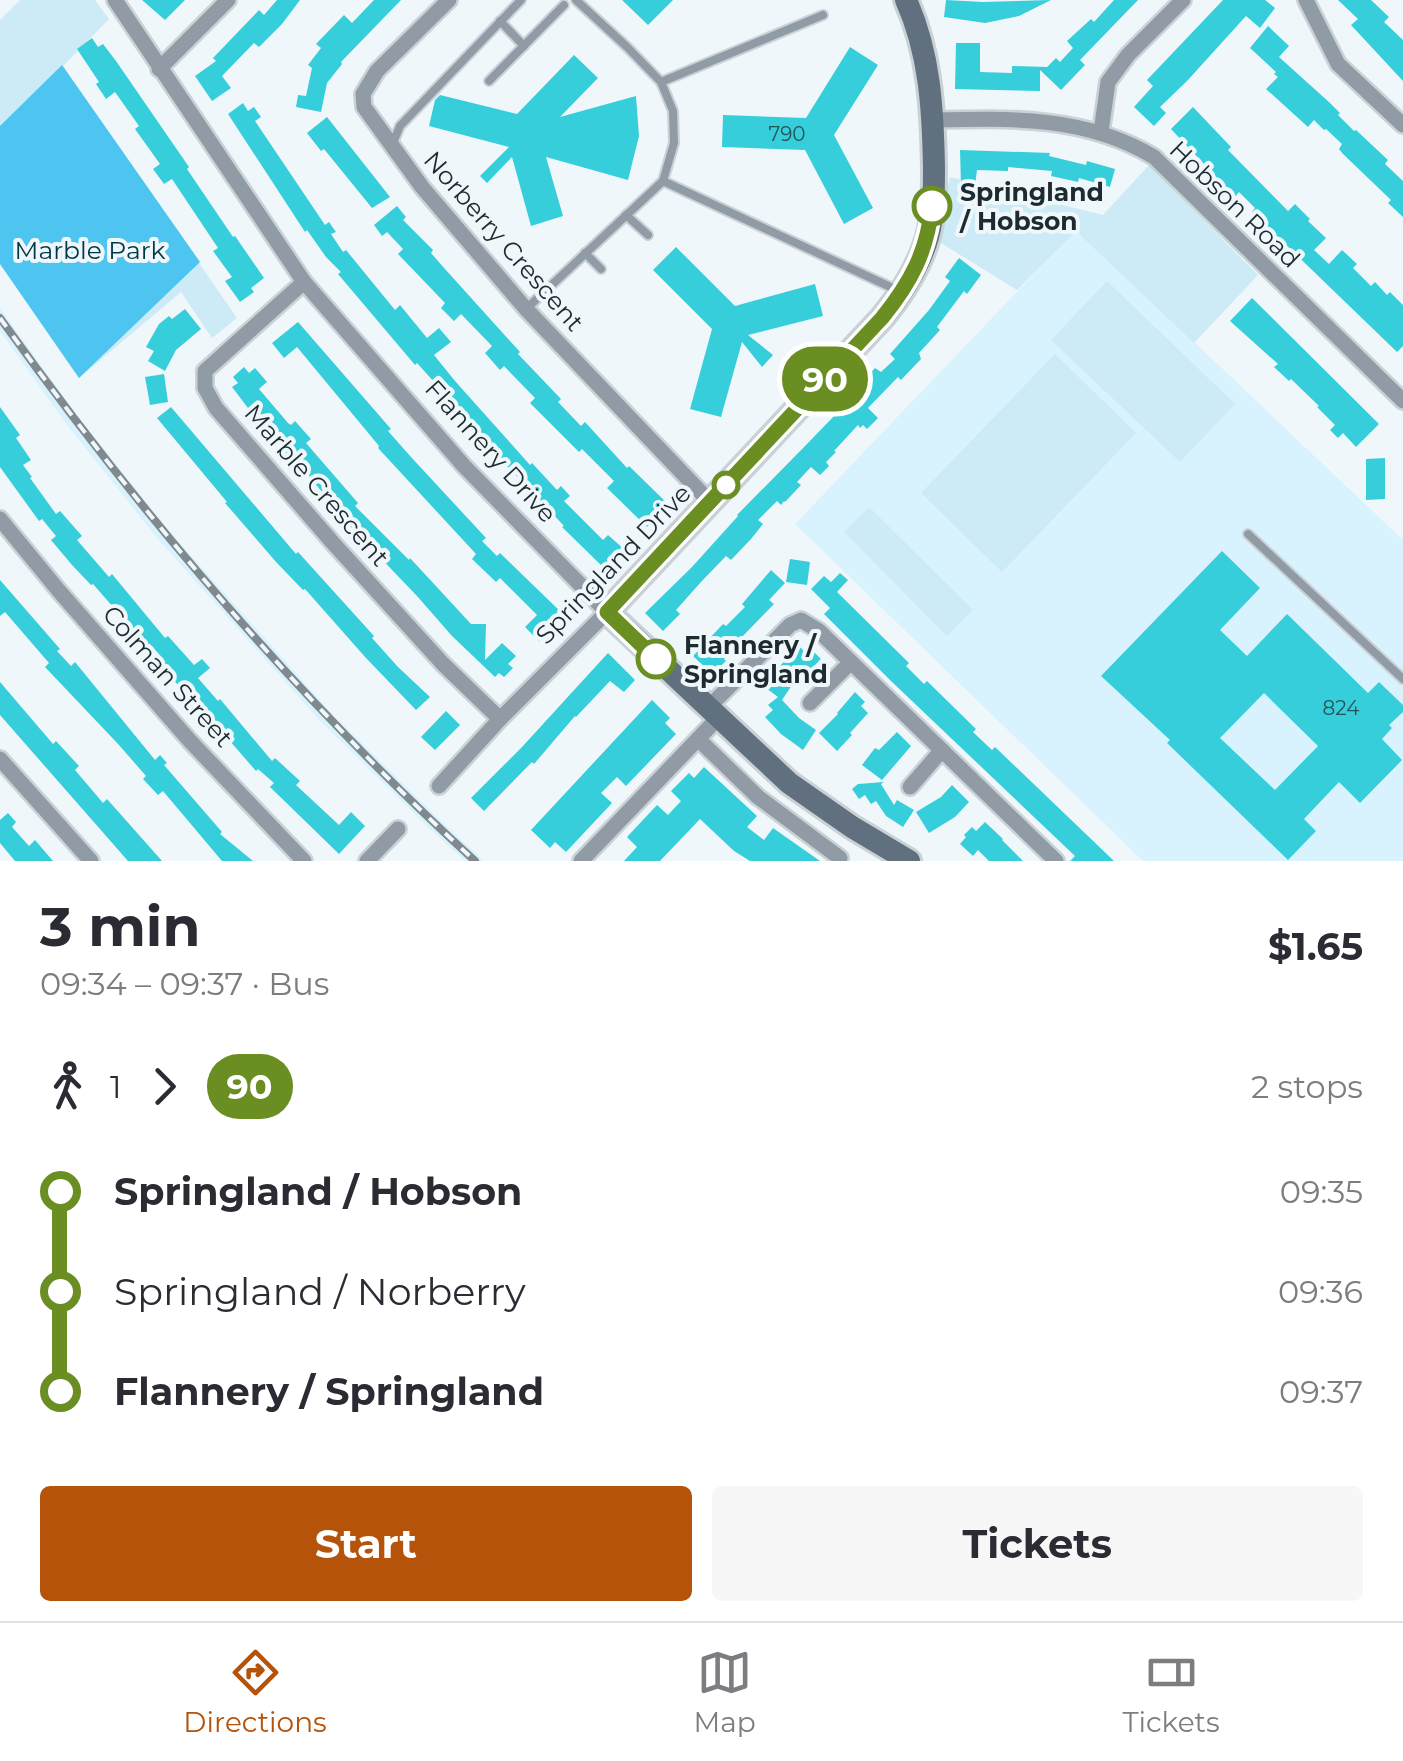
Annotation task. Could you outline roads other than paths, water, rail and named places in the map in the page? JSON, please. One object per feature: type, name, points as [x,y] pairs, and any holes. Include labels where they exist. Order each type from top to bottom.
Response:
[{"type":"street","name":"Flannery Drive","points":[[114,0],[304,282],[464,466],[607,612],[789,783],[909,861]]},
{"type":"street","points":[[159,69],[228,0]]},
{"type":"street","name":"Norberry Crescent","points":[[448,0],[377,71],[362,94],[364,107],[422,187],[526,309],[710,502]]},
{"type":"street","name":"Springland Drive","points":[[439,786],[607,612],[903,293],[929,236],[934,197],[934,120],[924,53],[906,0]]},
{"type":"street","points":[[1101,132],[1108,82],[1128,55],[1183,0]]},
{"type":"street","points":[[1306,0],[1338,64],[1403,125]]},
{"type":"street","name":"Hobson Road","points":[[934,120],[1046,120],[1101,132],[1135,146],[1154,158],[1403,402]]},
{"type":"street","name":"Marble Crescent","points":[[304,282],[205,371],[205,388],[216,408],[333,543],[442,664],[500,719]]},
{"type":"street","name":"Colman Street","points":[[0,519],[190,742],[304,861]]},
{"type":"street","points":[[581,861],[698,739],[713,713],[790,625],[801,620],[819,631],[1056,861]]},
{"type":"street","points":[[810,703],[851,662]]},
{"type":"street","points":[[698,739],[758,797],[840,858]]},
{"type":"street","points":[[910,787],[942,750]]},
{"type":"street","points":[[0,759],[90,861]]},
{"type":"street","points":[[367,861],[398,829]]},
{"type":"lane","points":[[392,147],[400,126],[521,0]]},
{"type":"lane","points":[[526,309],[663,181],[674,143],[673,111],[661,82],[576,0]]},
{"type":"lane","points":[[489,81],[564,6]]},
{"type":"lane","points":[[661,82],[824,15]]},
{"type":"lane","points":[[500,21],[524,46]]},
{"type":"lane","points":[[377,127],[400,126]]},
{"type":"lane","points":[[663,181],[903,293]]},
{"type":"lane","points":[[626,215],[648,236]]},
{"type":"lane","points":[[585,253],[601,269]]},
{"type":"lane","points":[[1248,534],[1403,679]]},
{"type":"railway","points":[[0,318],[109,463],[223,602],[345,735],[475,861]]},
{"type":"place","name":"Springland / Hobson","points":[[932,206]]},
{"type":"place","name":"Flannery / Springland","points":[[656,659]]},
{"type":"park label","name":"Marble Park","points":[[90,250]]}]
